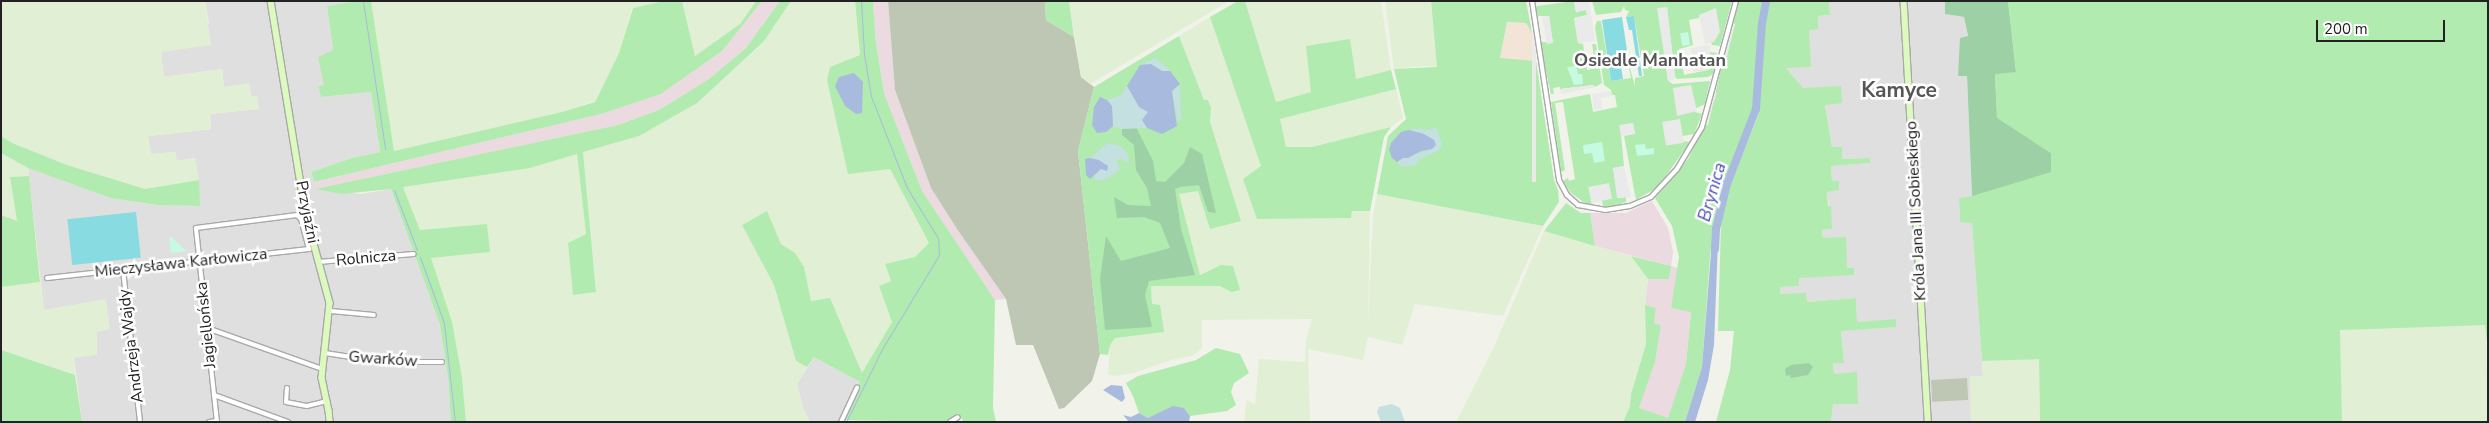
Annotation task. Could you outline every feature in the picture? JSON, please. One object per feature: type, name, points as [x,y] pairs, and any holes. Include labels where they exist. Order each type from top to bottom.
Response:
[{"type":"street","name":"Przyjaźni","points":[[271,1],[311,249],[318,262],[331,311],[322,369],[330,422]]},
{"type":"street","points":[[1532,1],[1559,180],[1567,195],[1578,205],[1605,210],[1630,206],[1651,197],[1677,169],[1702,127],[1736,1]]},
{"type":"street","name":"Króla Jana III Sobieskiego","points":[[1904,1],[1928,422]]},
{"type":"street","name":"Jagiellońska","points":[[217,421],[196,228],[296,215],[301,218],[311,249]]},
{"type":"street","name":"Mieczysława Karłowicza","points":[[48,278],[311,249]]},
{"type":"street","name":"Rolnicza","points":[[318,262],[414,254]]},
{"type":"street","name":"Andrzeja Wajdy","points":[[122,270],[140,422]]},
{"type":"street","points":[[331,311],[374,316]]},
{"type":"street","points":[[207,328],[322,369]]},
{"type":"street","name":"Gwarków","points":[[325,353],[383,362],[442,362]]},
{"type":"street","points":[[287,388],[286,402],[307,406],[327,401]]},
{"type":"street","points":[[841,422],[857,388]]},
{"type":"street","points":[[214,395],[288,422]]},
{"type":"street","points":[[950,422],[958,417]]},
{"type":"street","points":[[209,422],[217,421]]},
{"type":"shaded area","points":[[1,1],[205,1],[211,45],[161,52],[164,77],[222,69],[224,87],[249,83],[251,96],[257,96],[259,109],[210,114],[211,129],[148,136],[151,154],[175,152],[177,161],[195,158],[199,180],[145,189],[67,165],[12,143],[1,136]]},
{"type":"shaded area","points":[[205,1],[357,1],[327,6],[333,51],[324,85],[318,86],[321,97],[371,92],[380,152],[352,158],[311,172],[316,189],[360,194],[391,189],[440,325],[448,377],[451,422],[82,422],[74,358],[96,332],[106,300],[44,310],[28,168],[110,198],[156,205],[200,206],[195,158],[177,161],[175,152],[151,154],[148,136],[211,129],[210,114],[258,109],[257,96],[251,96],[249,84],[224,87],[222,69],[164,77],[161,52],[209,23]]},
{"type":"shaded area","points":[[371,1],[664,1],[632,8],[619,53],[595,101],[562,112],[394,151]]},
{"type":"shaded area","points":[[682,1],[756,1],[740,24],[695,56]]},
{"type":"shaded area","points":[[762,1],[780,1],[746,48],[709,79],[659,110],[618,125],[315,189],[314,182],[601,114],[661,94],[722,51]]},
{"type":"shaded area","points":[[791,1],[855,1],[860,55],[830,67],[848,173],[890,169],[929,243],[915,257],[885,265],[891,282],[879,287],[892,322],[862,374],[830,299],[811,302],[804,267],[795,253],[781,244],[767,212],[742,225],[774,285],[796,361],[807,367],[797,384],[803,408],[810,422],[466,422],[462,378],[431,258],[489,252],[487,224],[420,230],[403,186],[530,168],[577,154],[586,234],[568,243],[573,294],[596,292],[583,152],[639,136],[764,41]]},
{"type":"shaded area","points":[[873,1],[888,1],[895,90],[931,188],[1006,299],[995,300],[922,191],[884,93],[876,44]]},
{"type":"shaded area","points":[[888,1],[1045,1],[1046,20],[1074,37],[1081,77],[1094,87],[1078,151],[1100,354],[1092,381],[1064,408],[1059,409],[1033,345],[1016,345],[1006,299],[931,188],[895,90]]},
{"type":"shaded area","points":[[1069,1],[1229,1],[1090,84],[1081,77]]},
{"type":"shaded area","points":[[1245,1],[1381,1],[1391,70],[1356,79],[1306,47],[1311,92],[1276,102]]},
{"type":"shaded area","points":[[1385,1],[1431,1],[1437,67],[1423,66],[1394,69]]},
{"type":"shaded area","points":[[1574,1],[1589,1],[1595,41],[1578,43],[1574,18],[1587,15],[1586,10],[1576,12]]},
{"type":"shaded area","points":[[1829,1],[1902,1],[1926,422],[1831,422],[1833,404],[1857,404],[1834,374],[1833,363],[1844,363],[1841,330],[1896,327],[1896,320],[1857,322],[1856,298],[1806,302],[1780,295],[1780,287],[1799,286],[1799,278],[1847,268],[1823,238],[1822,230],[1832,229],[1827,191],[1839,190],[1832,181],[1831,166],[1870,163],[1869,158],[1842,159],[1832,147],[1825,104],[1803,88],[1785,68],[1817,16],[1830,15]]},
{"type":"shaded area","points":[[1906,1],[1945,1],[1946,14],[1964,17],[1968,37],[1958,75],[1967,76],[1972,196],[1959,198],[1960,222],[1972,222],[1983,376],[1970,376],[1971,422],[1930,422]]},
{"type":"shaded area","points":[[1667,7],[1675,77],[1674,80],[1668,81],[1657,8]]},
{"type":"shaded area","points":[[1716,8],[1720,32],[1714,42],[1705,44],[1699,15]]},
{"type":"shaded area","points":[[1549,16],[1553,43],[1547,44],[1542,17]]},
{"type":"shaded area","points":[[1634,16],[1642,76],[1639,76],[1632,30],[1629,30],[1626,17]]},
{"type":"shaded area","points":[[1210,17],[1262,166],[1351,218],[1352,211],[1370,211],[1368,325],[1373,214],[1377,194],[1543,226],[1503,316],[1415,304],[1402,345],[1368,337],[1363,360],[1308,349],[1310,422],[1244,422],[1247,400],[1255,405],[1259,359],[1305,362],[1306,340],[1312,319],[1202,320],[1202,348],[1192,356],[1171,360],[1134,373],[1114,376],[1108,374],[1110,345],[1114,338],[1152,304],[1151,286],[1220,286],[1231,292],[1221,265],[1200,275],[1178,194],[1198,191],[1211,108],[1204,100],[1179,36]]},
{"type":"shaded area","points":[[1622,17],[1628,57],[1618,59],[1620,59],[1623,79],[1611,81],[1602,20]]},
{"type":"shaded area","points":[[1507,22],[1526,23],[1532,33],[1536,61],[1500,59]]},
{"type":"shaded area","points":[[1732,23],[1735,24],[1727,56],[1724,56]]},
{"type":"shaded area","points":[[1532,33],[1536,33],[1536,182],[1532,182]]},
{"type":"shaded area","points":[[1710,45],[1709,70],[1693,72],[1691,48]]},
{"type":"shaded area","points":[[1155,58],[1170,71],[1162,71],[1151,64],[1140,65]]},
{"type":"shaded area","points":[[1151,64],[1162,71],[1170,71],[1180,84],[1172,91],[1177,126],[1162,134],[1147,128],[1142,120],[1148,112],[1139,107],[1127,86],[1140,65]]},
{"type":"shaded area","points":[[854,73],[863,82],[862,113],[856,114],[845,106],[835,86],[839,77]]},
{"type":"shaded area","points":[[1180,84],[1181,119],[1178,123],[1172,91]]},
{"type":"shaded area","points":[[1593,85],[1595,87],[1561,94],[1560,89]]},
{"type":"shaded area","points":[[1691,85],[1697,111],[1677,116],[1673,88]]},
{"type":"shaded area","points":[[1127,86],[1139,107],[1148,112],[1142,120],[1147,128],[1122,129],[1113,126],[1112,106],[1107,100],[1121,95]]},
{"type":"shaded area","points":[[1396,89],[1403,118],[1391,127],[1312,147],[1286,147],[1280,119]]},
{"type":"shaded area","points":[[1611,91],[1611,96],[1601,98],[1602,109],[1594,110],[1592,94]]},
{"type":"shaded area","points":[[1714,92],[1717,93],[1707,124],[1704,123]]},
{"type":"shaded area","points":[[1100,97],[1107,100],[1112,106],[1113,126],[1106,132],[1097,133],[1092,125],[1094,107]]},
{"type":"shaded area","points":[[1680,119],[1684,143],[1666,146],[1662,122]]},
{"type":"shaded area","points":[[1633,123],[1635,134],[1621,136],[1619,125]]},
{"type":"shaded area","points":[[1419,128],[1426,130],[1436,128],[1442,142],[1440,150],[1422,158],[1415,165],[1401,167],[1397,162],[1403,158],[1432,149],[1434,140],[1409,130]]},
{"type":"shaded area","points":[[1409,130],[1424,134],[1434,140],[1436,145],[1432,149],[1421,151],[1397,162],[1392,158],[1389,150],[1391,143],[1401,132]]},
{"type":"shaded area","points":[[1108,143],[1120,146],[1127,153],[1129,161],[1126,163],[1122,159],[1117,160],[1117,165],[1121,169],[1107,179],[1096,181],[1094,176],[1101,169],[1090,158]]},
{"type":"shaded area","points":[[1,153],[28,168],[29,176],[10,177],[17,221],[1,215]]},
{"type":"shaded area","points":[[1085,159],[1099,160],[1108,166],[1107,171],[1101,169],[1090,179],[1086,175]]},
{"type":"shaded area","points":[[1624,166],[1631,197],[1617,198],[1613,168]]},
{"type":"shaded area","points":[[1609,183],[1612,199],[1591,203],[1588,187]]},
{"type":"shaded area","points":[[1652,201],[1668,228],[1673,252],[1671,266],[1595,246],[1590,213],[1626,213]]},
{"type":"shaded area","points":[[136,212],[141,258],[72,265],[67,219]]},
{"type":"shaded area","points":[[1544,231],[1631,256],[1648,279],[1645,305],[1646,344],[1631,394],[1630,406],[1623,422],[1456,422],[1493,349]]},
{"type":"shaded area","points":[[1712,240],[1718,241],[1714,345],[1708,380],[1695,422],[1685,422],[1702,367]]},
{"type":"shaded area","points":[[1671,266],[1678,268],[1671,308],[1691,311],[1686,364],[1668,419],[1639,408],[1655,362],[1661,325],[1654,323],[1656,308],[1645,305],[1648,279],[1669,279]]},
{"type":"shaded area","points":[[40,282],[44,310],[106,299],[110,329],[97,332],[97,355],[74,358],[75,375],[1,350],[1,287]]},
{"type":"shaded area","points":[[2486,325],[2488,422],[2342,422],[2340,328]]},
{"type":"shaded area","points":[[814,357],[860,382],[840,420],[842,422],[810,422],[803,408],[797,384]]},
{"type":"shaded area","points":[[2039,358],[2040,422],[1971,422],[1970,376],[1983,376],[1982,361]]},
{"type":"shaded area","points":[[1967,378],[1968,400],[1932,402],[1931,380]]},
{"type":"shaded area","points":[[1111,385],[1122,386],[1125,398],[1122,402],[1103,390]]},
{"type":"shaded area","points":[[1392,404],[1400,408],[1405,422],[1381,422],[1377,412],[1379,407]]},
{"type":"shaded area","points":[[1173,406],[1184,408],[1190,416],[1189,422],[1129,422],[1123,415],[1131,417],[1139,413],[1148,418]]},
{"type":"green space","points":[[357,1],[371,1],[394,151],[562,112],[595,102],[619,53],[633,8],[664,1],[682,1],[695,56],[740,24],[756,1],[762,1],[722,51],[661,94],[601,114],[314,182],[311,172],[352,158],[380,152],[371,92],[321,97],[318,86],[324,85],[318,57],[333,50],[327,6]]},
{"type":"green space","points":[[780,1],[791,1],[764,41],[697,103],[639,136],[583,152],[596,292],[573,295],[568,243],[586,234],[577,154],[530,168],[403,187],[420,230],[487,224],[490,252],[431,258],[452,322],[462,378],[466,422],[451,422],[448,377],[440,325],[391,189],[342,194],[315,189],[618,125],[659,110],[709,79],[746,48]]},
{"type":"green space","points":[[855,1],[873,1],[876,44],[884,93],[922,191],[995,300],[993,408],[996,422],[964,422],[958,413],[946,422],[839,420],[860,382],[814,357],[807,367],[796,361],[774,285],[742,225],[767,211],[781,244],[795,253],[804,267],[811,301],[830,298],[862,373],[892,322],[879,286],[891,281],[885,264],[915,257],[929,243],[890,169],[848,174],[827,80],[830,67],[860,55]]},
{"type":"green space","points":[[1045,1],[1069,1],[1074,37],[1046,20]]},
{"type":"green space","points":[[1238,1],[1245,1],[1276,102],[1311,92],[1306,46],[1350,39],[1356,79],[1391,70],[1396,89],[1280,119],[1286,147],[1312,147],[1391,127],[1384,137],[1370,211],[1352,211],[1351,218],[1257,219],[1243,179],[1261,166],[1210,17]]},
{"type":"green space","points":[[1431,1],[1526,1],[1532,33],[1526,23],[1507,22],[1500,58],[1536,61],[1559,202],[1543,226],[1377,194],[1388,136],[1406,119],[1394,69],[1437,67]]},
{"type":"green space","points":[[1574,1],[1576,12],[1586,10],[1587,15],[1574,18],[1578,43],[1583,44],[1587,70],[1596,68],[1592,44],[1596,44],[1602,83],[1595,87],[1593,85],[1560,89],[1560,87],[1553,88],[1554,94],[1551,94],[1540,44],[1543,42],[1553,43],[1549,16],[1538,16],[1535,8],[1537,6]]},
{"type":"green space","points":[[1592,1],[1732,1],[1720,46],[1712,45],[1699,15],[1699,18],[1689,20],[1693,45],[1679,49],[1684,75],[1708,70],[1709,52],[1717,53],[1713,74],[1708,77],[1677,79],[1675,77],[1667,7],[1667,60],[1665,61],[1668,81],[1673,84],[1710,81],[1705,104],[1695,109],[1691,85],[1695,112],[1702,114],[1694,134],[1683,136],[1662,122],[1684,143],[1683,141],[1690,142],[1658,187],[1636,200],[1624,136],[1635,134],[1633,123],[1620,125],[1624,166],[1613,168],[1618,198],[1626,197],[1626,202],[1614,206],[1603,206],[1602,200],[1589,191],[1592,202],[1591,205],[1586,204],[1570,192],[1563,181],[1568,178],[1569,181],[1575,179],[1563,102],[1555,103],[1565,170],[1561,172],[1551,102],[1590,94],[1593,112],[1617,107],[1615,95],[1612,95],[1611,90],[1604,85],[1595,27],[1597,21],[1601,21],[1611,81],[1631,78],[1628,62],[1635,86],[1635,78],[1644,76],[1634,16],[1626,17],[1629,11],[1625,10],[1624,6],[1621,12],[1596,15]]},
{"type":"green space","points":[[1738,1],[1764,1],[1761,16],[1754,108],[1747,131],[1725,180],[1718,204],[1710,256],[1702,367],[1685,422],[1623,422],[1630,406],[1631,394],[1646,344],[1645,305],[1656,308],[1654,323],[1661,325],[1655,362],[1639,408],[1668,418],[1686,364],[1691,312],[1671,308],[1679,257],[1672,226],[1655,198],[1688,159],[1705,124],[1708,125],[1724,56],[1727,56],[1735,24],[1732,23]]},
{"type":"green space","points":[[1769,1],[1829,1],[1830,15],[1818,16],[1818,29],[1809,30],[1811,67],[1786,68],[1803,88],[1841,86],[1842,103],[1825,105],[1832,147],[1842,147],[1842,159],[1870,158],[1870,163],[1831,166],[1832,181],[1839,181],[1839,190],[1827,192],[1828,206],[1831,206],[1832,229],[1822,230],[1823,238],[1846,237],[1847,268],[1854,268],[1854,275],[1799,278],[1799,286],[1780,287],[1780,294],[1806,293],[1807,302],[1856,298],[1857,322],[1896,319],[1896,327],[1841,331],[1844,363],[1833,363],[1834,374],[1857,372],[1858,404],[1833,404],[1831,422],[1716,422],[1730,370],[1734,331],[1718,331],[1721,223],[1730,186],[1759,113],[1765,15]]},
{"type":"green space","points":[[1945,1],[2008,1],[2016,72],[1995,74],[1997,118],[2051,153],[2051,172],[1972,196],[1967,76],[1958,76],[1960,38],[1968,36],[1964,17],[1945,14]]},
{"type":"green space","points":[[2008,1],[2488,1],[2488,351],[2485,325],[2340,330],[2342,422],[2040,422],[2039,359],[1982,361],[1972,223],[1960,222],[1959,198],[1972,196],[2051,153],[1997,119],[1995,73],[2016,71]]},
{"type":"green space","points":[[1688,32],[1690,45],[1682,46],[1680,33]]},
{"type":"green space","points":[[1179,36],[1204,100],[1208,100],[1211,108],[1210,122],[1241,221],[1210,229],[1198,191],[1179,194],[1200,275],[1221,265],[1233,266],[1240,290],[1231,292],[1220,286],[1151,286],[1152,304],[1160,305],[1164,332],[1115,338],[1110,345],[1108,355],[1100,354],[1078,151],[1094,87]]},
{"type":"green space","points":[[1576,66],[1578,74],[1582,74],[1583,84],[1574,85],[1567,67]]},
{"type":"green space","points":[[1136,127],[1153,161],[1156,181],[1165,182],[1184,163],[1190,147],[1202,154],[1216,213],[1208,212],[1199,185],[1175,189],[1181,229],[1195,275],[1149,281],[1145,295],[1152,327],[1105,330],[1100,279],[1106,236],[1121,261],[1170,248],[1160,223],[1144,217],[1117,218],[1114,197],[1128,205],[1151,206],[1147,188],[1136,170],[1134,145],[1122,135],[1122,129]]},
{"type":"green space","points":[[1,136],[12,143],[67,165],[145,189],[199,180],[200,206],[157,205],[110,198],[28,168],[1,153]]},
{"type":"green space","points":[[1602,142],[1605,161],[1594,163],[1592,153],[1584,154],[1583,145]]},
{"type":"green space","points":[[1645,144],[1646,149],[1654,148],[1654,154],[1637,156],[1635,145]]},
{"type":"green space","points":[[29,176],[40,282],[1,287],[1,215],[17,221],[10,177]]},
{"type":"green space","points":[[1566,203],[1581,213],[1590,213],[1595,246],[1544,231]]},
{"type":"green space","points":[[172,237],[187,251],[171,253],[169,238]]},
{"type":"green space","points":[[1631,256],[1671,266],[1669,279],[1648,279]]},
{"type":"green space","points":[[1216,348],[1240,354],[1249,373],[1234,383],[1231,392],[1236,405],[1227,411],[1190,416],[1184,408],[1148,418],[1139,413],[1126,383],[1138,376],[1196,360]]},
{"type":"green space","points":[[1,350],[75,375],[82,422],[1,422]]},
{"type":"green space","points":[[1809,363],[1813,367],[1808,375],[1791,378],[1790,375],[1786,376],[1785,369],[1791,365]]},
{"type":"waterway","points":[[363,1],[385,149]]},
{"type":"waterway","points":[[846,422],[882,349],[939,255],[938,238],[907,188],[871,96],[864,54],[861,1]]},
{"type":"waterway","name":"Brynica","points":[[1715,249],[1716,229],[1727,184],[1756,109],[1762,24],[1766,1]]},
{"type":"waterway","points":[[394,190],[417,250]]},
{"type":"waterway","points":[[420,257],[444,323],[455,422]]},
{"type":"district","name":"Osiedle Manhatan","points":[[1650,60]]},
{"type":"district","name":"Kamyce","points":[[1899,90]]}]
